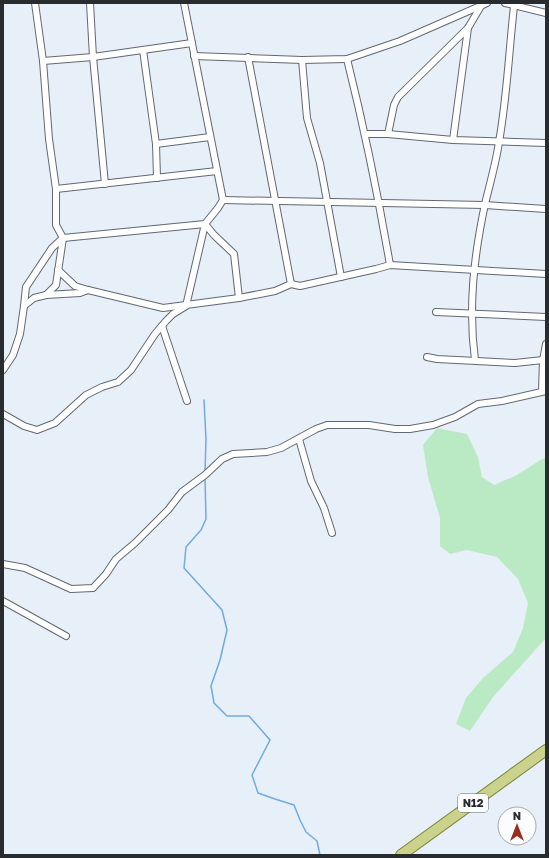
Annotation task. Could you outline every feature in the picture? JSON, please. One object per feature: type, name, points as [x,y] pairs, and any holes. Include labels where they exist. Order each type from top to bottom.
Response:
[{"type":"main road","name":"N12","points":[[401,855],[546,750]]},
{"type":"street","points":[[35,3],[49,139],[56,189],[56,224],[63,238],[56,285],[46,295]]},
{"type":"street","points":[[90,3],[93,57],[105,184]]},
{"type":"street","points":[[3,414],[24,426],[37,430],[56,423],[86,395],[102,387],[118,382],[131,370],[162,326],[173,314],[186,306],[205,224],[223,200],[184,3]]},
{"type":"street","points":[[505,3],[546,13]]},
{"type":"street","points":[[194,56],[302,60],[347,59],[400,41],[484,4]]},
{"type":"street","points":[[388,134],[394,105],[398,97],[468,28],[484,4]]},
{"type":"street","points":[[476,360],[473,343],[471,298],[485,205],[499,142],[514,6]]},
{"type":"street","points":[[453,140],[468,28]]},
{"type":"street","points":[[42,61],[93,57],[192,43]]},
{"type":"street","points":[[143,50],[156,144],[157,178]]},
{"type":"street","points":[[248,57],[291,284]]},
{"type":"street","points":[[347,59],[380,203],[390,265]]},
{"type":"street","points":[[302,60],[307,118],[320,163],[341,277]]},
{"type":"street","points":[[365,134],[388,134],[453,140],[546,143],[546,135]]},
{"type":"street","points":[[156,144],[210,137]]},
{"type":"street","points":[[56,189],[217,171]]},
{"type":"street","points":[[223,200],[485,205],[546,209]]},
{"type":"street","points":[[3,370],[13,355],[20,334],[26,287],[52,248],[63,238],[205,224]]},
{"type":"street","points":[[205,224],[214,236],[234,254],[239,298]]},
{"type":"street","points":[[58,270],[75,286],[163,308],[239,298],[274,291],[291,284],[300,286],[390,265],[546,274]]},
{"type":"street","points":[[24,306],[34,298],[46,295],[80,293],[88,290]]},
{"type":"street","points":[[436,312],[546,317]]},
{"type":"street","points":[[162,326],[187,401]]},
{"type":"street","points":[[3,564],[25,568],[71,589],[93,588],[106,574],[116,559],[135,543],[168,510],[182,492],[212,469],[222,459],[233,454],[267,452],[281,448],[316,429],[327,425],[369,425],[395,429],[410,429],[433,425],[455,417],[478,404],[525,397],[544,391],[543,360],[546,344]]},
{"type":"street","points":[[427,357],[437,359],[515,363],[543,360]]},
{"type":"street","points":[[299,439],[311,482],[324,508],[332,533]]},
{"type":"street","points":[[3,601],[66,636]]},
{"type":"green space","points":[[437,428],[467,434],[478,457],[482,477],[494,485],[517,475],[546,458],[546,638],[493,697],[470,731],[456,724],[466,698],[483,678],[513,652],[523,628],[528,603],[518,579],[497,557],[467,550],[450,554],[440,546],[440,518],[428,477],[423,445]]},
{"type":"waterway","points":[[204,400],[206,439],[205,472]]},
{"type":"waterway","points":[[205,478],[206,519],[201,530],[186,547],[184,568],[222,610],[227,630],[220,660],[211,686],[214,703],[227,716],[249,716],[270,740],[252,775],[258,793],[294,805],[306,832],[317,841],[320,855]]}]
